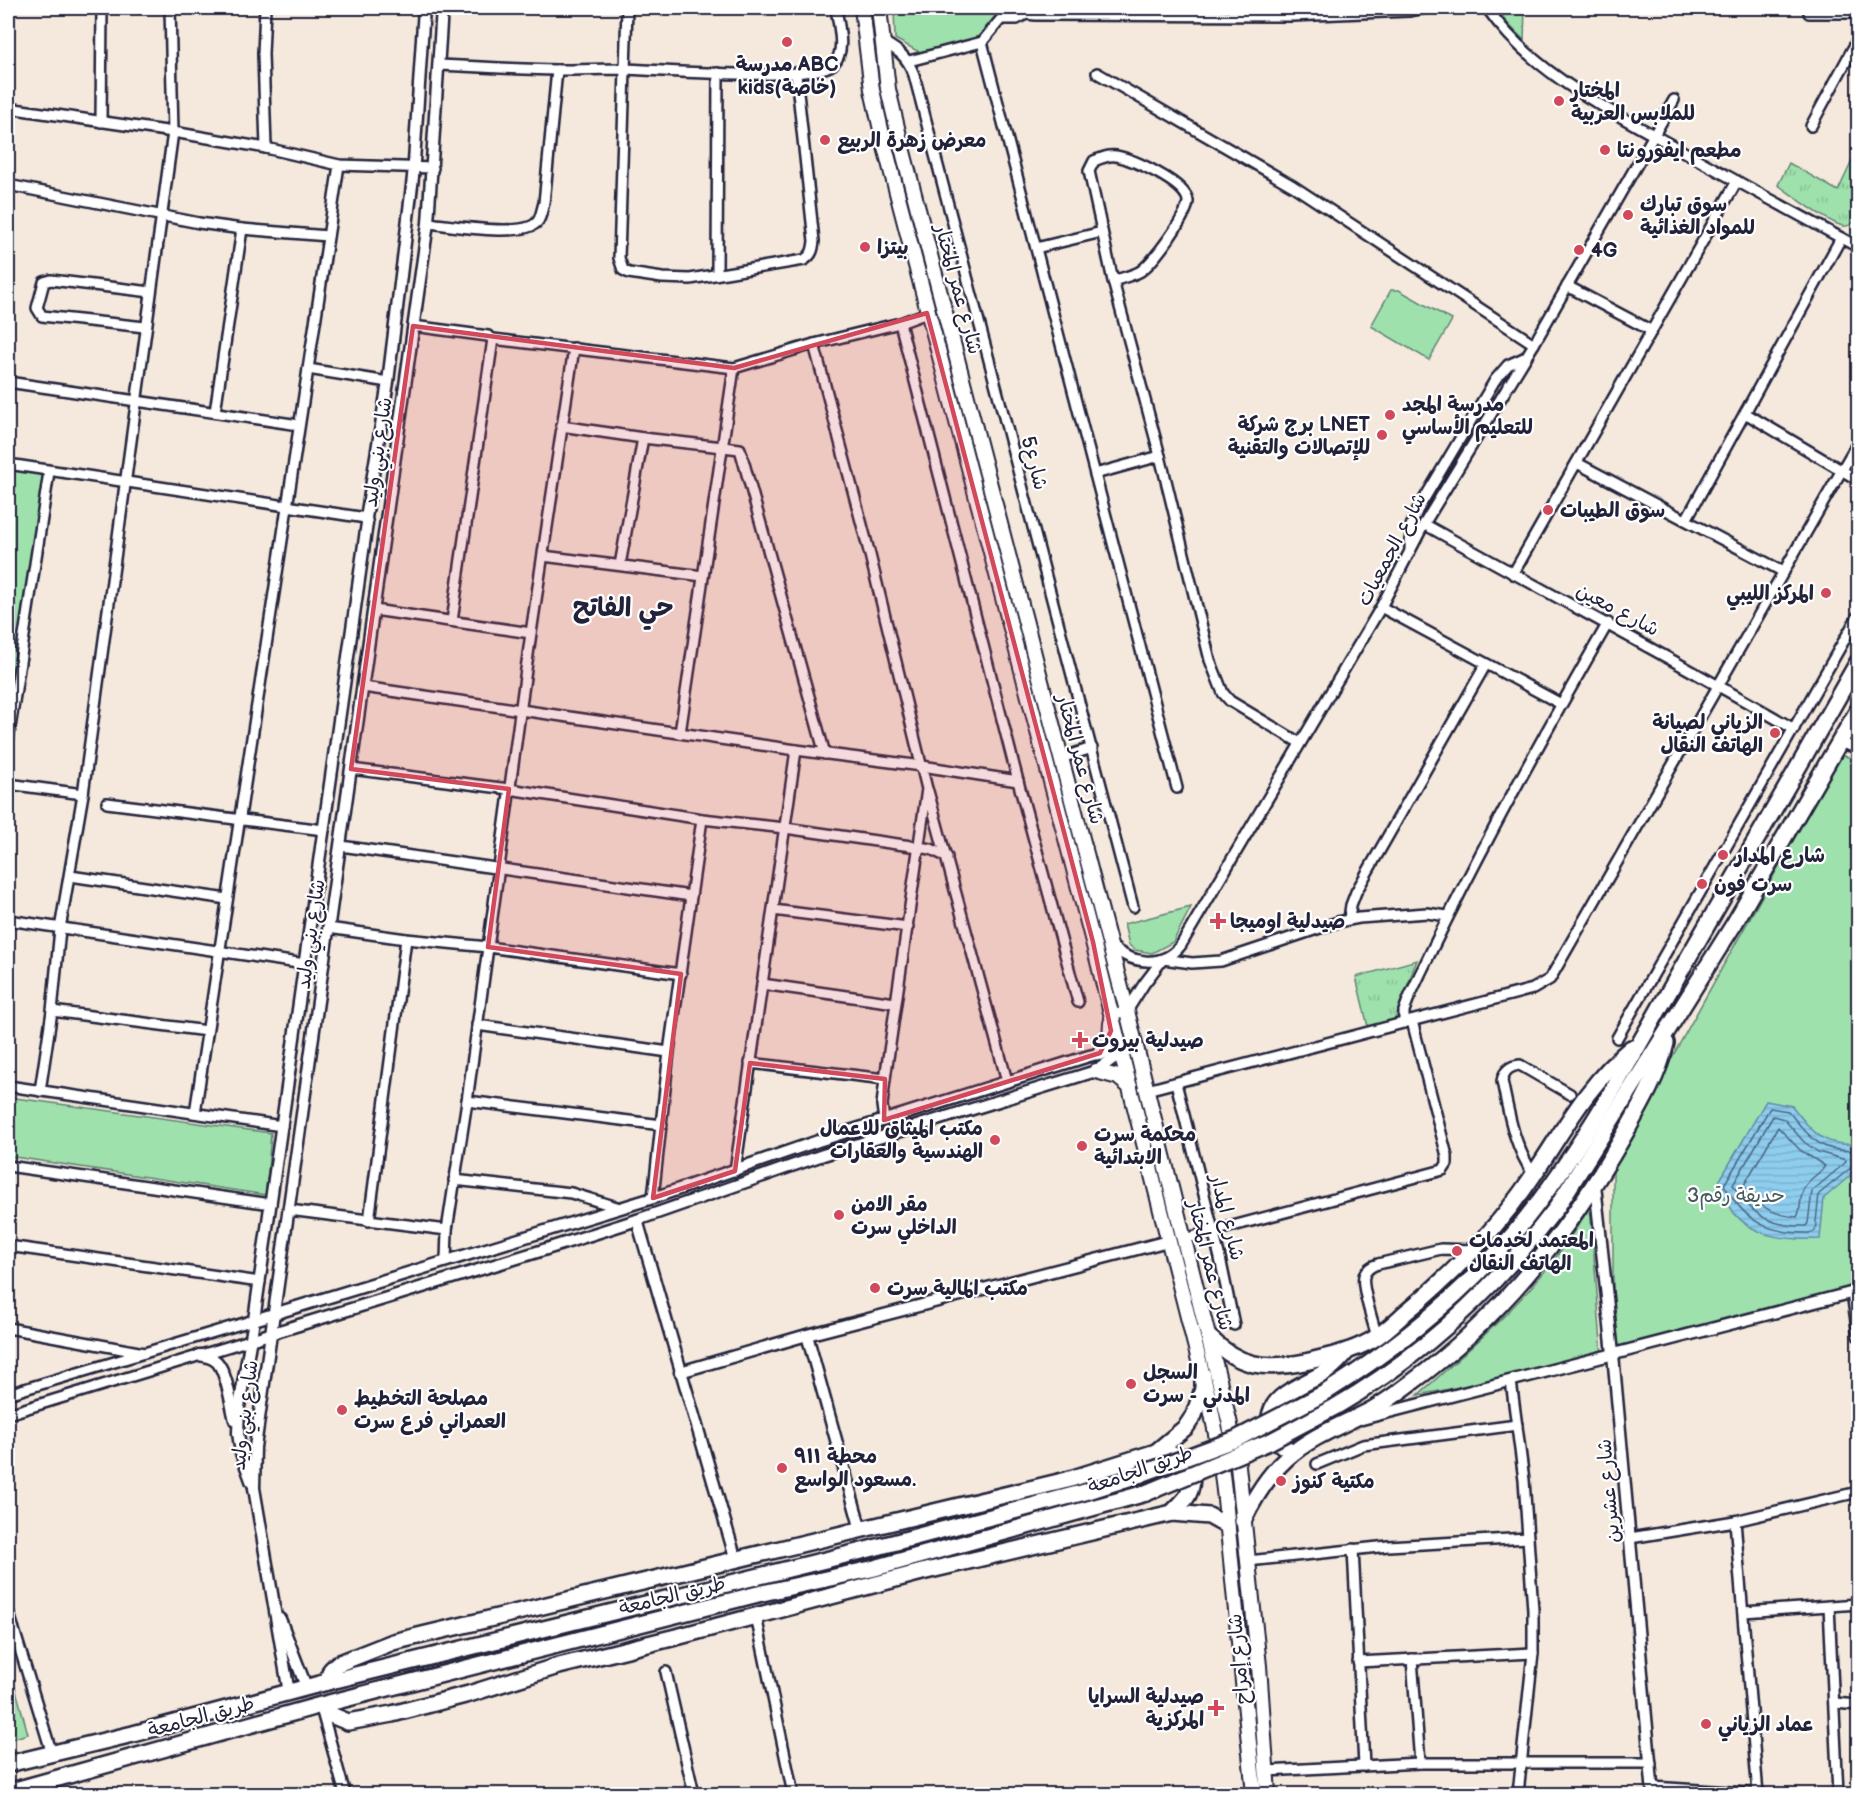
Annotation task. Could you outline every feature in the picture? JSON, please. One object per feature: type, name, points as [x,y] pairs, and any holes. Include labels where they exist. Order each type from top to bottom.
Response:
[{"type":"highway","name":"طريق الجامعة","points":[[8,1764],[843,1556],[1085,1492],[1236,1439],[1323,1394],[1394,1347],[1435,1313],[1488,1263],[1534,1208],[1564,1166],[1640,1041],[1858,662]]},
{"type":"highway","name":"طريق الجامعة","points":[[8,1792],[323,1705],[758,1594],[871,1569],[1146,1493],[1254,1449],[1335,1407],[1378,1381],[1419,1351],[1456,1318],[1518,1256],[1557,1207],[1734,924],[1858,710]]},
{"type":"highway","points":[[1244,1521],[1263,1486],[1279,1465],[1293,1452],[1376,1407],[1417,1378],[1479,1326],[1519,1285],[1595,1185],[1642,1105],[1661,1062],[1668,1030]]},
{"type":"highway","points":[[1209,1338],[1233,1357],[1259,1366],[1298,1364],[1347,1351],[1377,1337],[1439,1284],[1474,1250],[1534,1174],[1599,1078],[1640,1041]]},
{"type":"highway","points":[[1293,1452],[1278,1442],[1271,1431],[1270,1419],[1273,1407],[1286,1394],[1333,1367],[1347,1351]]},
{"type":"highway","points":[[1156,1452],[1186,1427],[1194,1415],[1203,1389],[1203,1376]]},
{"type":"highway","points":[[318,1686],[337,1664],[393,1642],[1067,1480],[1156,1452],[1165,1451],[1177,1455],[1190,1472],[1189,1493],[1172,1513]]},
{"type":"highway","points":[[323,1705],[336,1719],[348,1722],[360,1721],[435,1703],[555,1667],[933,1570],[1172,1513],[1209,1516],[1227,1526]]},
{"type":"highway","points":[[758,1594],[778,1599],[838,1586],[867,1587]]},
{"type":"main road","name":"شارع عمر المختار","points":[[862,8],[873,90],[884,143],[1112,1015],[1203,1376],[1219,1449],[1227,1526]]},
{"type":"main road","name":"شارع عمر المختار","points":[[879,8],[888,89],[900,140],[1137,1049],[1209,1338],[1235,1447],[1244,1521]]},
{"type":"main road","points":[[1100,1053],[1110,1038],[1112,1015]]},
{"type":"main road","points":[[1096,1071],[1118,1077],[1130,1087]]},
{"type":"main road","name":"شارع إمراح","points":[[1244,1521],[1259,1666],[1268,1794]]},
{"type":"main road","name":"شارع إمراح","points":[[1227,1526],[1254,1794]]},
{"type":"street","points":[[101,122],[102,8]]},
{"type":"street","points":[[40,1091],[52,1011],[60,929],[83,794],[173,132],[170,8]]},
{"type":"street","points":[[265,8],[263,54],[266,148]]},
{"type":"street","name":"شارع بني وليد","points":[[254,1488],[244,1462],[238,1433],[239,1407],[260,1282],[366,518],[388,382],[414,166],[424,8]]},
{"type":"street","name":"شارع بني وليد","points":[[254,1488],[255,1447],[428,223],[442,8]]},
{"type":"street","points":[[627,8],[619,258],[623,270],[629,273],[690,279],[804,260],[813,251],[814,241],[796,74]]},
{"type":"street","points":[[439,65],[557,70],[626,69],[796,74],[827,69],[835,63],[840,48],[836,8]]},
{"type":"street","points":[[1018,8],[1026,14]]},
{"type":"street","points":[[881,40],[909,61],[982,42],[1001,19],[1017,19],[1026,14],[1042,11],[1187,11],[1292,16],[1409,11],[1426,8]]},
{"type":"street","points":[[1487,8],[1508,36],[1546,70],[1654,135],[1841,238],[1858,245]]},
{"type":"street","points":[[1809,13],[1858,13]]},
{"type":"street","points":[[1810,126],[1858,39]]},
{"type":"street","points":[[982,42],[1177,788]]},
{"type":"street","name":"شارع5","points":[[909,61],[1133,907]]},
{"type":"street","points":[[428,223],[504,230],[531,227],[538,221],[544,203],[557,70]]},
{"type":"street","points":[[717,274],[718,73]]},
{"type":"street","points":[[1097,73],[1293,186],[1534,344]]},
{"type":"street","name":"شارع الجمعيات","points":[[1127,1011],[1163,959],[1181,945],[1381,607],[1424,524],[1534,344],[1674,100]]},
{"type":"street","points":[[8,108],[266,148],[339,165],[433,168]]},
{"type":"street","points":[[1113,281],[1139,272],[1148,265],[1185,214],[1188,199],[1172,181],[1132,160],[1105,156],[1094,161],[1089,171],[1113,281],[1160,456],[1210,660],[1223,693],[1230,701],[1300,743]]},
{"type":"street","points":[[195,1113],[339,165]]},
{"type":"street","points":[[1514,574],[1737,181]]},
{"type":"street","points":[[8,185],[242,229],[328,236]]},
{"type":"street","points":[[215,412],[242,229]]},
{"type":"street","points":[[1036,248],[1102,232]]},
{"type":"street","points":[[1686,520],[1841,238]]},
{"type":"street","points":[[145,327],[42,316],[37,308],[44,282],[51,280],[151,292]]},
{"type":"street","points":[[1567,286],[1652,331]]},
{"type":"street","points":[[413,326],[488,336],[493,339],[734,368],[814,344],[900,323],[927,313]]},
{"type":"street","points":[[900,323],[1018,781],[1078,1002]]},
{"type":"street","points":[[452,621],[493,339]]},
{"type":"street","points":[[814,344],[870,555],[927,789],[1007,1081]]},
{"type":"street","points":[[446,1261],[447,1230],[467,1101],[520,709],[574,348]]},
{"type":"street","points":[[1410,552],[1409,535],[1414,518],[1483,400],[1503,370],[1526,357]]},
{"type":"street","points":[[680,733],[734,368]]},
{"type":"street","points":[[308,369],[388,382]]},
{"type":"street","points":[[8,382],[299,425]]},
{"type":"street","points":[[1745,413],[1858,480]]},
{"type":"street","points":[[561,426],[741,449],[825,754]]},
{"type":"street","points":[[620,565],[643,438]]},
{"type":"street","points":[[1147,1090],[1533,989],[1550,979],[1858,442]]},
{"type":"street","points":[[1095,474],[1160,456]]},
{"type":"street","points":[[1577,463],[1785,572]]},
{"type":"street","points":[[8,464],[366,518]]},
{"type":"street","points":[[8,741],[50,472]]},
{"type":"street","name":"شارع معين","points":[[1424,524],[1608,623],[1794,729]]},
{"type":"street","points":[[543,556],[703,576]]},
{"type":"street","points":[[1381,607],[1561,704]]},
{"type":"street","points":[[374,610],[531,633]]},
{"type":"street","points":[[1617,1038],[1858,616]]},
{"type":"street","points":[[1184,1239],[1443,1170],[1447,1164],[1447,1156],[1408,1022],[1406,1005],[1447,916],[1561,704],[1608,623]]},
{"type":"street","points":[[1349,920],[1356,892],[1486,664]]},
{"type":"street","points":[[363,687],[1018,781]]},
{"type":"street","points":[[1840,743],[1858,748]]},
{"type":"street","points":[[1061,758],[1092,748]]},
{"type":"street","points":[[735,1170],[796,750]]},
{"type":"street","points":[[351,769],[918,847],[931,849],[946,857]]},
{"type":"street","points":[[8,784],[83,794]]},
{"type":"street","points":[[884,1120],[882,1105],[885,1079],[927,789]]},
{"type":"street","points":[[107,803],[324,830]]},
{"type":"street","points":[[653,1198],[669,1052],[702,819]]},
{"type":"street","points":[[340,846],[691,896]]},
{"type":"street","points":[[70,876],[227,899]]},
{"type":"street","points":[[772,910],[908,927]]},
{"type":"street","points":[[1110,945],[1124,956],[1133,959],[1151,961],[1163,959],[1192,963],[1221,961],[1349,920],[1427,913],[1447,916]]},
{"type":"street","points":[[8,920],[305,964]]},
{"type":"street","points":[[328,928],[681,974]]},
{"type":"street","points":[[369,1221],[406,939]]},
{"type":"street","points":[[762,984],[895,1003]]},
{"type":"street","points":[[52,1011],[207,1031]]},
{"type":"street","points":[[1112,1015],[1127,1011]]},
{"type":"street","points":[[477,1025],[669,1052]]},
{"type":"street","points":[[8,1394],[532,1236],[1007,1081],[1100,1053],[1121,1053],[1137,1049]]},
{"type":"street","points":[[8,1414],[637,1220],[823,1155],[1096,1071],[1121,1053]]},
{"type":"street","points":[[750,1063],[885,1079]]},
{"type":"street","points":[[1534,1174],[1516,1142],[1502,1081],[1503,1075],[1508,1069],[1520,1065],[1570,1094]]},
{"type":"street","name":"شارع المدار","points":[[1176,1083],[1214,1232],[1234,1325]]},
{"type":"street","points":[[8,1086],[282,1126]]},
{"type":"street","points":[[467,1101],[662,1125]]},
{"type":"street","points":[[818,1141],[823,1155]]},
{"type":"street","points":[[8,1166],[271,1204]]},
{"type":"street","points":[[454,1180],[570,1193],[620,1208]]},
{"type":"street","name":"شارع عشرين","points":[[1595,1185],[1614,1354],[1653,1791]]},
{"type":"street","points":[[289,1210],[447,1230]]},
{"type":"street","points":[[637,1220],[736,1560]]},
{"type":"street","points":[[532,1236],[537,1252]]},
{"type":"street","points":[[680,1372],[807,1335],[1168,1240]]},
{"type":"street","points":[[8,1246],[260,1282]]},
{"type":"street","points":[[1377,1337],[1364,1286],[1364,1275],[1370,1268],[1441,1249],[1474,1250]]},
{"type":"street","points":[[1353,1419],[1366,1419],[1855,1292],[1858,1336]]},
{"type":"street","points":[[8,1328],[148,1353]]},
{"type":"street","points":[[807,1335],[861,1530]]},
{"type":"street","points":[[199,1355],[209,1356],[217,1361],[222,1370],[238,1433]]},
{"type":"street","points":[[1511,1381],[1528,1538],[1533,1653],[1518,1794]]},
{"type":"street","points":[[1317,1464],[1364,1445],[1517,1425]]},
{"type":"street","points":[[254,1488],[289,1693]]},
{"type":"street","points":[[1630,1538],[1735,1521],[1858,1492]]},
{"type":"street","points":[[1653,1791],[1760,1794],[1735,1521]]},
{"type":"street","points":[[1248,1561],[1353,1549],[1528,1538]]},
{"type":"street","points":[[1353,1549],[1364,1766]]},
{"type":"street","points":[[1743,1612],[1858,1604]]},
{"type":"street","points":[[1829,1606],[1838,1794]]},
{"type":"street","points":[[8,1610],[52,1754]]},
{"type":"street","points":[[276,1610],[318,1686]]},
{"type":"street","points":[[756,1616],[793,1794]]},
{"type":"street","points":[[1358,1662],[1533,1653]]},
{"type":"street","points":[[1412,1659],[1420,1763]]},
{"type":"street","points":[[666,1672],[694,1794]]},
{"type":"street","points":[[1835,1703],[1858,1705]]},
{"type":"street","points":[[323,1705],[345,1794]]},
{"type":"street","points":[[1266,1771],[1420,1763],[1651,1763]]},
{"type":"highlighted area","points":[[927,313],[1093,942],[1111,1031],[1100,1053],[884,1120],[885,1079],[750,1063],[735,1171],[653,1198],[681,974],[488,947],[509,789],[351,769],[413,326],[734,368]]},
{"type":"green space","points":[[894,8],[996,8],[997,22],[985,37],[923,54],[895,39]]},
{"type":"green space","points":[[1497,8],[1525,8],[1524,40],[1508,24]]},
{"type":"green space","points":[[1852,161],[1858,165],[1858,217],[1847,226],[1829,220],[1778,185],[1789,163],[1838,191]]},
{"type":"green space","points":[[1391,290],[1399,290],[1452,320],[1429,360],[1371,326]]},
{"type":"green space","points":[[8,463],[51,470],[8,774]]},
{"type":"green space","name":"حديقة رقم3","points":[[1841,755],[1858,760],[1858,1336],[1852,1293],[1613,1354],[1613,1163]]},
{"type":"green space","points":[[1191,907],[1173,942],[1152,953],[1135,950],[1129,945],[1124,924]]},
{"type":"green space","points":[[1417,960],[1395,1019],[1372,1029],[1368,1027],[1356,977]]},
{"type":"green space","points":[[8,1097],[271,1133],[266,1195],[8,1156]]},
{"type":"green space","points":[[1590,1207],[1602,1355],[1418,1395],[1525,1294],[1556,1257]]},
{"type":"green space","points":[[8,1661],[28,1734],[8,1740]]},
{"type":"water","points":[[1766,1101],[1792,1106],[1812,1130],[1827,1140],[1835,1143],[1858,1144],[1858,1169],[1824,1198],[1820,1239],[1785,1238],[1753,1228],[1734,1213],[1717,1185]]},
{"type":"place","name":"مدرسة ABC kids(خاصة)","points":[[787,42]]},
{"type":"place","name":"المختار للملابس العربية","points":[[1559,101]]},
{"type":"place","name":"معرض زهرة الربيع","points":[[825,140]]},
{"type":"place","name":"مطعم ايفورونتا","points":[[1605,150]]},
{"type":"place","name":"سوق تبارك للمواد الغذائية","points":[[1628,215]]},
{"type":"place","name":"بيتزا","points":[[865,247]]},
{"type":"place","name":"4G","points":[[1579,250]]},
{"type":"place","name":"مدرسة المجد للتعليم الأساسي","points":[[1390,415]]},
{"type":"place","name":"برج شركة LNET للإتصالات والتقنية","points":[[1382,435]]},
{"type":"place","name":"سوق الطيبات","points":[[1548,510]]},
{"type":"place","name":"المركز الليبي","points":[[1826,593]]},
{"type":"place","name":"الزياني لصيانة الهاتف النقال","points":[[1775,733]]},
{"type":"place","name":"شارع المدار","points":[[1723,855]]},
{"type":"place","name":"سرت فون","points":[[1702,884]]},
{"type":"place","name":"صيدلية اوميجا","points":[[1218,921]]},
{"type":"place","name":"صيدلية بيروت","points":[[1080,1040]]},
{"type":"place","name":"مكتب الميثاق للاعمال الهندسية والعقارات","points":[[995,1140]]},
{"type":"place","name":"محكمة سرت الابتدائية","points":[[1082,1146]]},
{"type":"place","name":"مقر الامن الداخلي سرت","points":[[839,1215]]},
{"type":"place","name":"المعتمد لخدمات الهاتف النقال","points":[[1457,1251]]},
{"type":"place","name":"مكتب المالية سرت","points":[[875,1288]]},
{"type":"place","name":"السجل المدني - سرت","points":[[1131,1384]]},
{"type":"place","name":"مصلحة التخطيط العمراني فرع سرت","points":[[342,1410]]},
{"type":"place","name":"محطة ٩١١ مسعود الواسع.","points":[[782,1468]]},
{"type":"place","name":"مكتية كنوز","points":[[1281,1481]]},
{"type":"place","name":"صيدلية السرايا المركزية","points":[[1216,1708]]},
{"type":"place","name":"عماد الزياني","points":[[1706,1724]]},
{"type":"district","name":"حي الفاتح","points":[[623,607]]}]
